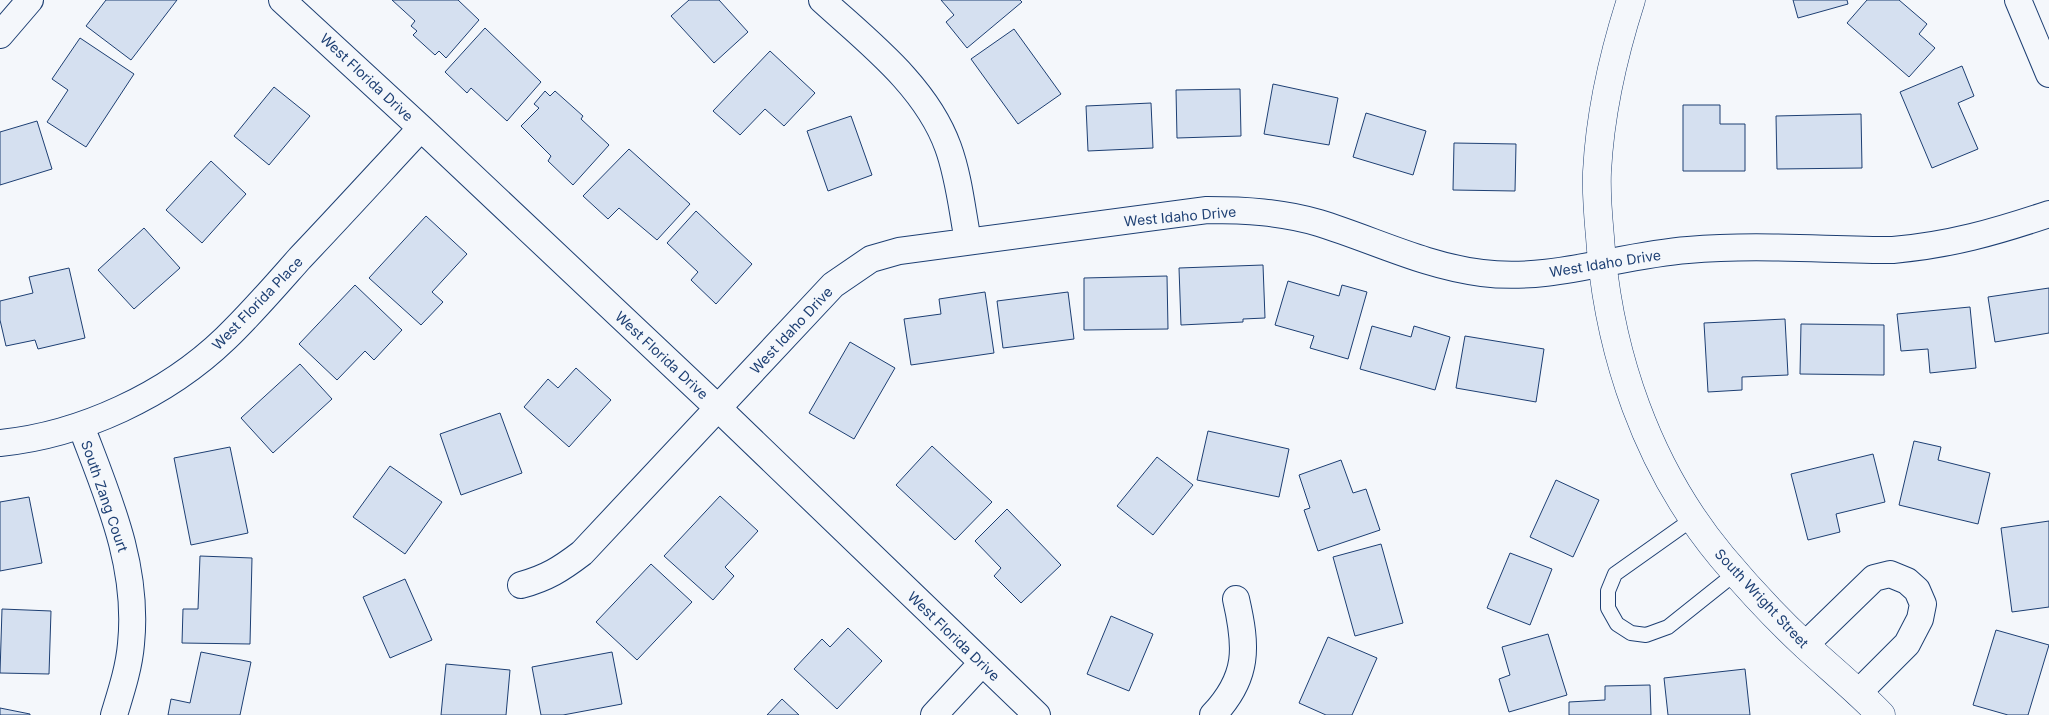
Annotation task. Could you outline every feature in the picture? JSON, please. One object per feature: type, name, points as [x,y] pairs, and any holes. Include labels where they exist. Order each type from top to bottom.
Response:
[{"type":"street","points":[[0,35],[30,0]]},
{"type":"street","name":"West Florida Drive","points":[[282,0],[421,128],[718,408],[1037,715]]},
{"type":"street","points":[[822,0],[883,56],[924,102],[937,122],[948,146],[957,176],[968,241]]},
{"type":"street","name":"South Wright Street","points":[[1631,0],[1613,60],[1600,137],[1597,207],[1602,263],[1612,330],[1632,397],[1662,465],[1694,518],[1722,557],[1805,645],[1881,715]]},
{"type":"street","points":[[2018,0],[2049,74]]},
{"type":"street","name":"West Florida Place","points":[[0,443],[20,441],[81,426],[132,404],[174,379],[225,339],[421,128]]},
{"type":"street","name":"West Idaho Drive","points":[[521,585],[558,572],[582,553],[833,285],[852,270],[871,259],[899,251],[1207,210],[1244,210],[1279,214],[1318,223],[1431,263],[1483,274],[1519,274],[1564,272],[1602,263],[1687,250],[1732,248],[1893,250],[1918,248],[1947,244],[1988,234],[2049,214]]},
{"type":"street","name":"South Zang Court","points":[[81,426],[125,549],[131,582],[133,613],[131,646],[114,715]]},
{"type":"street","points":[[1805,645],[1874,578],[1890,574],[1907,581],[1917,590],[1923,604],[1920,619],[1907,644],[1858,693]]},
{"type":"street","points":[[1213,715],[1225,702],[1238,678],[1244,656],[1244,632],[1236,599]]},
{"type":"street","points":[[934,715],[982,663]]},
{"type":"lane","points":[[1694,518],[1615,574],[1608,591],[1608,608],[1617,624],[1631,632],[1646,634],[1668,627],[1737,572]]},
{"type":"building","points":[[106,0],[177,0],[131,60],[86,26]]},
{"type":"building","points":[[392,0],[458,0],[479,20],[446,58],[439,51],[435,55],[413,35],[417,31],[411,26],[415,21]]},
{"type":"building","points":[[689,0],[719,0],[748,32],[714,63],[671,16]]},
{"type":"building","points":[[941,0],[1020,0],[1022,2],[967,48],[946,22],[954,15]]},
{"type":"building","points":[[1793,0],[1847,0],[1848,4],[1798,18]]},
{"type":"building","points":[[1867,0],[1899,0],[1927,24],[1919,34],[1935,48],[1909,77],[1847,23]]},
{"type":"building","points":[[485,28],[541,82],[507,121],[471,88],[467,93],[445,72]]},
{"type":"building","points":[[1014,29],[1061,94],[1018,124],[971,59]]},
{"type":"building","points":[[80,38],[134,74],[86,147],[47,122],[68,90],[52,79]]},
{"type":"building","points":[[770,51],[815,93],[784,126],[765,109],[740,135],[713,111]]},
{"type":"building","points":[[1962,66],[1974,96],[1958,103],[1978,149],[1932,168],[1900,92]]},
{"type":"building","points":[[1273,84],[1338,98],[1329,145],[1264,134]]},
{"type":"building","points":[[274,87],[310,116],[269,165],[234,136]]},
{"type":"building","points":[[1240,89],[1241,136],[1177,138],[1176,90]]},
{"type":"building","points":[[545,91],[550,96],[555,91],[583,116],[581,119],[609,145],[573,185],[548,161],[551,156],[521,126],[539,108],[534,104]]},
{"type":"building","points":[[1151,103],[1153,148],[1088,151],[1086,106]]},
{"type":"building","points":[[1683,105],[1720,105],[1720,124],[1745,124],[1745,171],[1683,171]]},
{"type":"building","points":[[1366,113],[1426,131],[1413,175],[1353,157]]},
{"type":"building","points":[[1861,114],[1862,168],[1777,169],[1776,116]]},
{"type":"building","points":[[851,116],[872,175],[828,191],[807,131]]},
{"type":"building","points":[[37,121],[52,169],[0,185],[0,132]]},
{"type":"building","points":[[1454,143],[1516,144],[1515,191],[1453,190]]},
{"type":"building","points":[[629,149],[690,204],[657,240],[619,208],[608,219],[583,196]]},
{"type":"building","points":[[211,161],[246,194],[202,243],[166,210]]},
{"type":"building","points":[[696,211],[752,264],[716,304],[691,280],[698,272],[667,243]]},
{"type":"building","points":[[426,216],[467,254],[432,292],[443,302],[421,325],[369,278]]},
{"type":"building","points":[[144,228],[180,268],[134,309],[98,270]]},
{"type":"building","points":[[1263,265],[1265,318],[1243,319],[1243,322],[1181,325],[1179,268]]},
{"type":"building","points":[[69,268],[85,338],[38,349],[35,340],[6,346],[0,320],[0,301],[33,293],[29,277]]},
{"type":"building","points":[[1167,276],[1168,329],[1084,330],[1084,278]]},
{"type":"building","points":[[1288,281],[1339,296],[1342,285],[1367,292],[1348,359],[1310,348],[1314,336],[1275,325]]},
{"type":"building","points":[[355,285],[402,330],[374,360],[365,351],[337,380],[299,344]]},
{"type":"building","points":[[2049,288],[2049,333],[1995,342],[1988,297]]},
{"type":"building","points":[[985,292],[994,353],[911,365],[904,319],[941,314],[939,299]]},
{"type":"building","points":[[1068,292],[1074,339],[1003,348],[997,301]]},
{"type":"building","points":[[1970,307],[1976,368],[1930,373],[1928,349],[1901,351],[1897,314]]},
{"type":"building","points":[[1785,319],[1788,375],[1742,377],[1742,390],[1708,392],[1704,323]]},
{"type":"building","points":[[1801,324],[1884,325],[1884,375],[1800,374]]},
{"type":"building","points":[[1372,326],[1411,337],[1414,326],[1450,337],[1435,390],[1360,369]]},
{"type":"building","points":[[1465,336],[1544,349],[1536,402],[1456,388]]},
{"type":"building","points":[[850,342],[895,368],[854,439],[809,413]]},
{"type":"building","points":[[300,364],[332,399],[273,453],[241,418]]},
{"type":"building","points":[[576,368],[611,400],[569,447],[524,407],[548,379],[558,388]]},
{"type":"building","points":[[500,413],[522,473],[461,495],[440,434]]},
{"type":"building","points":[[1208,431],[1289,449],[1279,497],[1197,480]]},
{"type":"building","points":[[1914,441],[1941,447],[1938,460],[1990,473],[1978,524],[1899,505]]},
{"type":"building","points":[[932,446],[992,502],[955,540],[896,485]]},
{"type":"building","points":[[230,447],[248,533],[191,545],[174,458]]},
{"type":"building","points":[[1873,454],[1885,502],[1836,514],[1840,532],[1808,540],[1791,474]]},
{"type":"building","points":[[1157,457],[1193,485],[1153,535],[1117,506]]},
{"type":"building","points":[[1341,460],[1353,493],[1366,489],[1380,530],[1318,551],[1304,510],[1310,508],[1299,475]]},
{"type":"building","points":[[390,466],[442,502],[405,554],[353,517]]},
{"type":"building","points":[[1556,480],[1599,500],[1573,557],[1530,537]]},
{"type":"building","points":[[720,496],[758,531],[725,567],[734,576],[713,600],[664,556]]},
{"type":"building","points":[[29,497],[42,563],[0,571],[0,502]]},
{"type":"building","points":[[1007,509],[1061,565],[1021,603],[994,576],[1001,568],[975,541]]},
{"type":"building","points":[[2049,521],[2049,607],[2012,612],[2001,528]]},
{"type":"building","points":[[1381,544],[1403,623],[1355,636],[1333,557]]},
{"type":"building","points":[[1510,553],[1552,569],[1530,625],[1487,608]]},
{"type":"building","points":[[200,556],[252,558],[250,644],[182,643],[183,609],[198,609]]},
{"type":"building","points":[[651,564],[692,602],[637,660],[596,622]]},
{"type":"building","points":[[405,579],[432,640],[390,658],[363,597]]},
{"type":"building","points":[[2,609],[51,611],[49,674],[0,673]]},
{"type":"building","points":[[1111,616],[1153,634],[1129,691],[1087,674]]},
{"type":"building","points":[[848,628],[882,661],[837,709],[794,669],[822,639],[830,647]]},
{"type":"building","points":[[1996,630],[2049,645],[2028,715],[2008,715],[1973,705]]},
{"type":"building","points":[[1548,634],[1567,695],[1509,712],[1499,679],[1510,675],[1502,647]]},
{"type":"building","points":[[1328,637],[1377,658],[1352,715],[1326,715],[1299,703]]},
{"type":"building","points":[[201,652],[251,662],[240,715],[168,715],[171,699],[190,703]]},
{"type":"building","points":[[612,652],[622,704],[563,715],[541,715],[532,667]]},
{"type":"building","points":[[446,664],[510,670],[506,715],[441,715]]},
{"type":"building","points":[[1745,669],[1750,715],[1668,715],[1664,678]]},
{"type":"building","points":[[1650,685],[1651,715],[1569,715],[1569,702],[1605,700],[1605,686]]},
{"type":"building","points":[[782,699],[799,715],[767,715]]},
{"type":"building","points":[[0,708],[30,714],[30,715],[0,715]]}]
